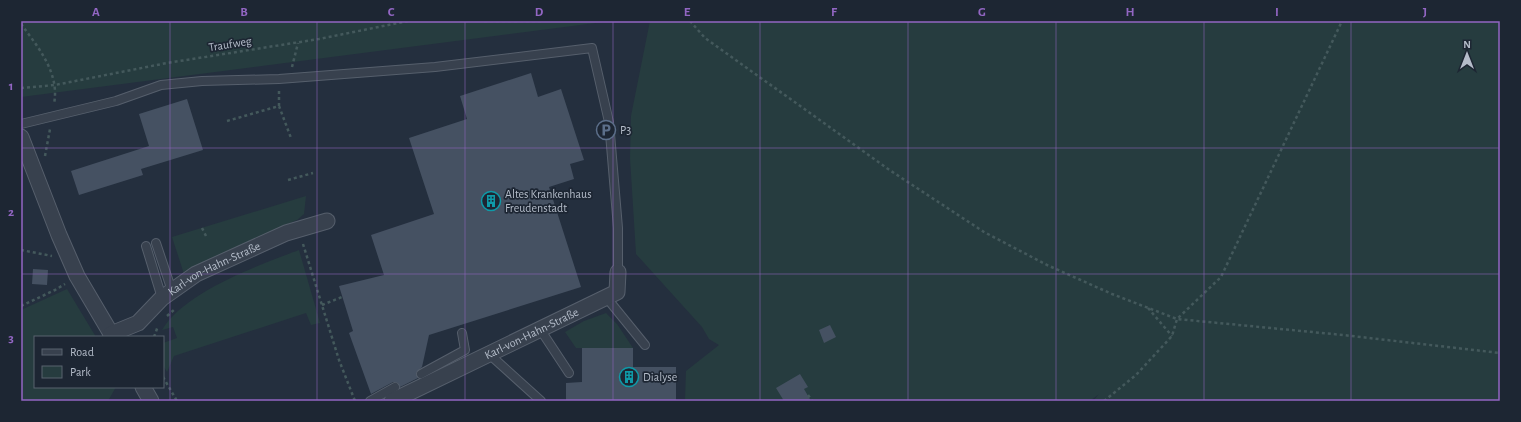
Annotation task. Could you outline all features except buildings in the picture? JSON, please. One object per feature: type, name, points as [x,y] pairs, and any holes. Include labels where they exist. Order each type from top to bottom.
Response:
[{"type":"street","name":"Karl-von-Hahn-Straße","points":[[21,137],[59,235],[69,254],[77,276],[112,335],[138,323],[167,294],[196,274],[286,233],[328,221]]},
{"type":"street","name":"Karl-von-Hahn-Straße","points":[[393,394],[489,354],[617,292],[618,272]]},
{"type":"street","points":[[144,388],[151,401]]},
{"type":"lane","points":[[21,124],[52,115],[116,101],[161,85],[202,81],[279,79],[435,67],[592,48],[610,122],[618,220],[618,272]]},
{"type":"lane","points":[[156,243],[167,294]]},
{"type":"lane","points":[[146,246],[167,294]]},
{"type":"lane","points":[[606,297],[645,345]]},
{"type":"lane","points":[[540,329],[568,373]]},
{"type":"lane","points":[[421,374],[465,350],[462,333]]},
{"type":"lane","points":[[489,354],[541,401]]},
{"type":"lane","points":[[370,401],[393,394]]},
{"type":"path","name":"Traufweg","points":[[21,88],[55,86],[167,63],[298,43],[408,21]]},
{"type":"path","points":[[484,21],[542,21]]},
{"type":"path","points":[[690,21],[712,43],[885,166],[984,232],[1047,265],[1147,308],[1177,319],[1336,334],[1500,353]]},
{"type":"path","points":[[1104,401],[1136,375],[1172,336],[1177,319],[1221,277],[1342,21]]},
{"type":"path","points":[[21,24],[46,59],[55,86],[56,98],[43,165],[34,170]]},
{"type":"path","points":[[290,138],[278,106],[279,79],[291,70],[298,43]]},
{"type":"path","points":[[227,122],[278,106]]},
{"type":"path","points":[[288,180],[313,173]]},
{"type":"path","points":[[202,228],[206,236]]},
{"type":"path","points":[[296,246],[311,242]]},
{"type":"path","points":[[303,244],[339,360],[355,401]]},
{"type":"path","points":[[21,250],[60,257],[69,254]]},
{"type":"path","points":[[21,306],[55,290],[77,276]]},
{"type":"path","points":[[322,305],[342,297]]},
{"type":"path","points":[[165,319],[179,304]]},
{"type":"path","points":[[1147,308],[1172,336]]},
{"type":"path","points":[[154,336],[156,327],[161,323]]},
{"type":"path","points":[[164,379],[177,401]]},
{"type":"path","points":[[808,395],[812,401]]},
{"type":"green space","points":[[21,21],[611,21],[21,97]]},
{"type":"green space","points":[[650,21],[1500,21],[1500,401],[1093,401],[1099,394],[1090,401],[685,401],[686,371],[719,345],[709,339],[702,327],[636,254],[630,158],[631,116]]},
{"type":"green space","points":[[306,196],[304,214],[297,220],[247,242],[184,274],[172,237]]},
{"type":"green space","points":[[299,250],[320,323],[311,325],[306,313],[174,356],[167,372],[164,367],[164,343],[177,338],[173,327],[162,330],[173,316],[204,292],[224,281],[264,263]]},
{"type":"green space","points":[[67,289],[95,336],[34,336],[34,388],[115,388],[108,401],[21,401],[21,310]]},
{"type":"green space","points":[[606,313],[617,324],[633,348],[576,348],[565,332],[584,321]]},
{"type":"place","name":"P3","points":[[606,130]]},
{"type":"place","name":"Altes Krankenhaus Freudenstadt","points":[[491,201]]},
{"type":"place","name":"Dialyse","points":[[629,377]]}]
